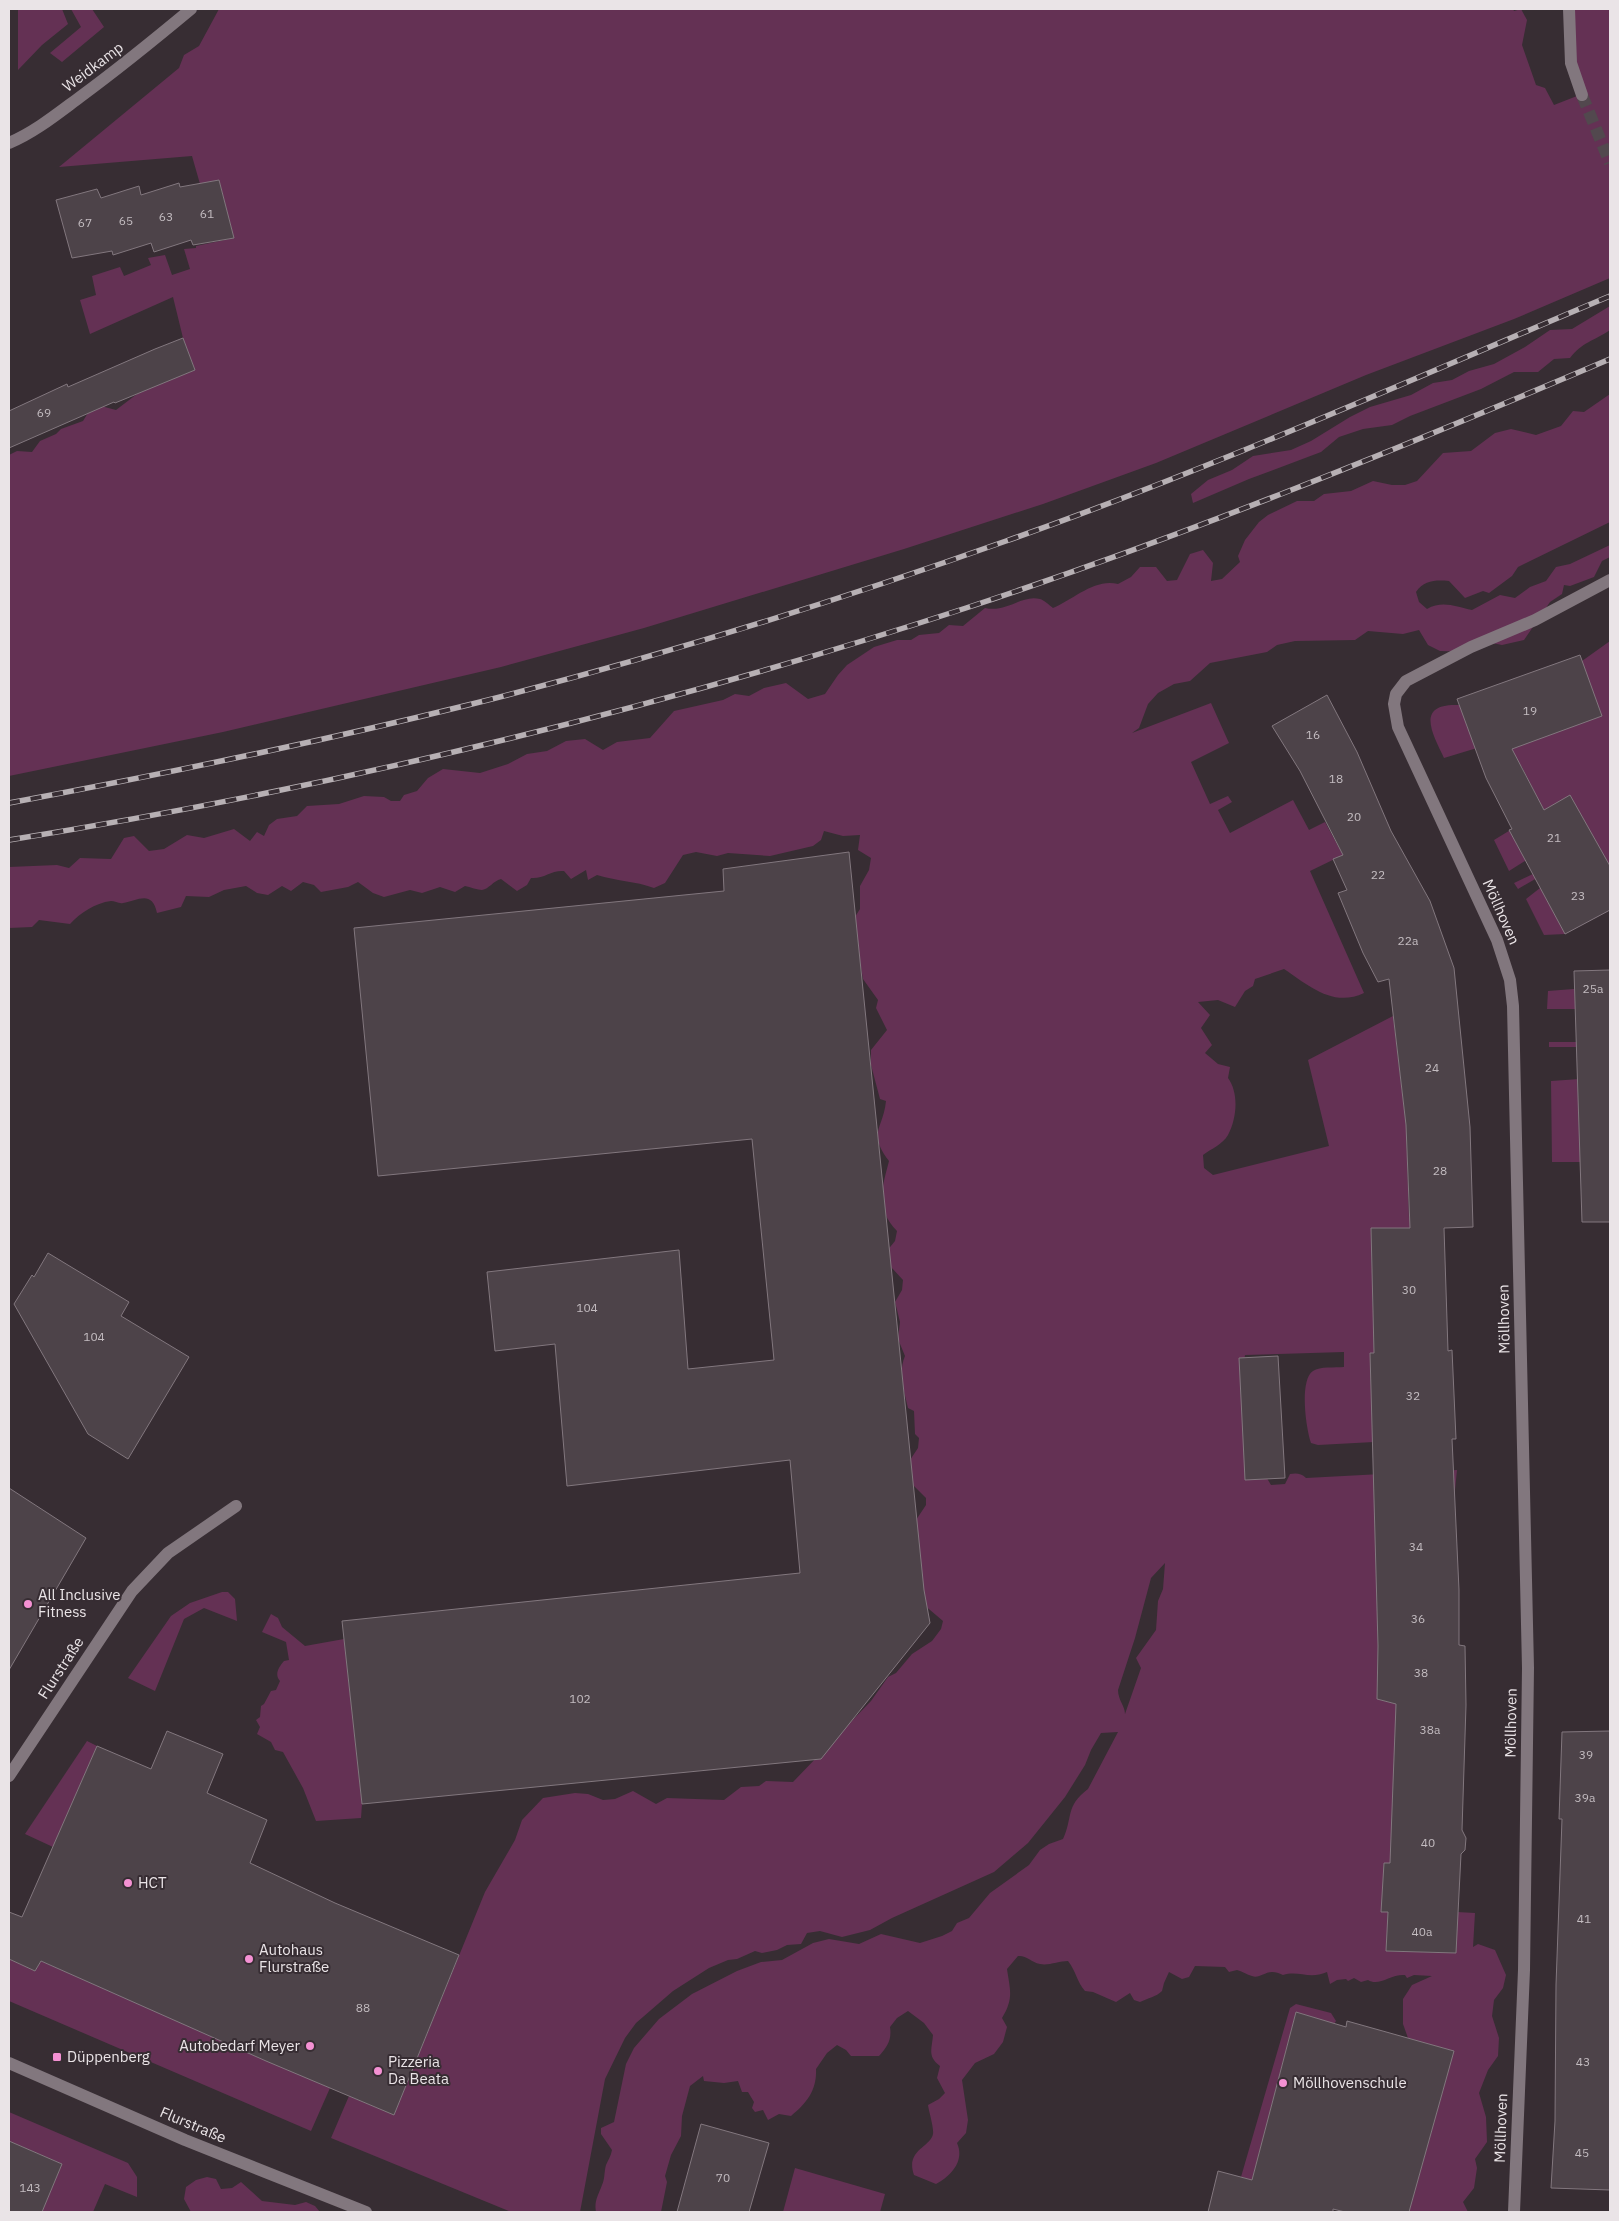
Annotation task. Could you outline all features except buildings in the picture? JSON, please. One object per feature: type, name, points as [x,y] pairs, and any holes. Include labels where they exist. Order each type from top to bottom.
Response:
[{"type":"street","name":"Weidkamp","points":[[9,143],[27,135],[51,118],[134,56],[192,9]]},
{"type":"street","points":[[1569,9],[1571,63],[1582,95]]},
{"type":"street","name":"Möllhoven","points":[[1514,2212],[1524,1970],[1528,1668],[1513,1006],[1510,980],[1497,940],[1398,727],[1394,704],[1396,694],[1406,681],[1471,647],[1535,620],[1610,580]]},
{"type":"street","name":"Flurstraße","points":[[9,1776],[132,1591],[168,1553],[236,1506]]},
{"type":"street","name":"Flurstraße","points":[[9,2063],[185,2140],[366,2212]]},
{"type":"shaded area","points":[[18,9],[62,9],[68,24],[42,45],[18,70]]},
{"type":"shaded area","points":[[71,9],[92,9],[104,27],[62,62],[50,53],[81,27]]},
{"type":"shaded area","points":[[219,9],[1513,9],[1514,11],[1521,9],[1527,20],[1522,45],[1536,85],[1545,88],[1554,105],[1577,96],[1571,9],[1610,9],[1610,278],[1514,319],[1366,375],[1156,463],[1043,504],[904,549],[644,628],[501,667],[223,732],[9,776],[9,455],[17,451],[32,452],[40,441],[56,434],[61,429],[83,421],[91,408],[97,405],[116,410],[141,391],[195,370],[183,338],[173,297],[90,334],[80,300],[96,295],[92,276],[120,267],[124,276],[151,265],[148,258],[165,255],[172,275],[190,269],[184,249],[196,248],[196,246],[234,238],[219,180],[200,184],[192,156],[59,167],[179,68],[184,55],[199,46]]},
{"type":"shaded area","points":[[1610,306],[1610,330],[1584,345],[1570,358],[1554,359],[1538,372],[1514,372],[1481,389],[1410,416],[1392,425],[1363,429],[1339,437],[1321,452],[1249,479],[1193,503],[1191,494],[1208,480],[1232,470],[1253,456],[1291,450],[1311,441],[1370,407],[1411,395],[1433,383],[1452,380],[1469,371],[1494,364],[1525,347],[1550,330],[1572,329]]},
{"type":"shaded area","points":[[1610,394],[1610,522],[1518,567],[1512,576],[1489,593],[1483,591],[1465,598],[1449,581],[1427,583],[1416,592],[1419,602],[1427,609],[1433,606],[1444,605],[1472,610],[1500,595],[1515,598],[1530,587],[1546,581],[1556,567],[1570,564],[1610,545],[1610,557],[1602,561],[1594,577],[1570,586],[1564,585],[1562,594],[1550,602],[1524,640],[1502,645],[1492,643],[1473,652],[1440,651],[1428,645],[1419,630],[1403,634],[1368,631],[1355,640],[1295,641],[1277,645],[1267,652],[1210,663],[1190,681],[1174,684],[1158,693],[1148,704],[1139,728],[1132,733],[1211,703],[1229,743],[1191,762],[1210,804],[1228,796],[1232,802],[1218,810],[1230,833],[1293,800],[1309,830],[1325,822],[1343,855],[1310,871],[1364,993],[1342,998],[1321,993],[1284,969],[1255,979],[1253,986],[1245,991],[1235,1007],[1218,1000],[1198,1002],[1210,1015],[1201,1028],[1212,1045],[1205,1053],[1218,1064],[1230,1067],[1228,1078],[1234,1091],[1236,1106],[1231,1128],[1226,1138],[1203,1155],[1204,1168],[1213,1175],[1329,1146],[1308,1060],[1393,1016],[1406,1125],[1409,1218],[1434,1228],[1371,1229],[1374,1353],[1370,1353],[1374,1442],[1318,1445],[1311,1443],[1305,1405],[1306,1384],[1313,1371],[1320,1368],[1344,1367],[1344,1352],[1245,1355],[1244,1362],[1265,1475],[1271,1485],[1285,1484],[1290,1474],[1300,1474],[1306,1478],[1457,1470],[1454,1500],[1375,1504],[1378,1646],[1377,1699],[1396,1704],[1398,1864],[1384,1863],[1382,1912],[1388,1912],[1386,1951],[1456,1953],[1457,1912],[1475,1913],[1473,1947],[1478,1944],[1495,1950],[1506,1975],[1503,1988],[1494,2000],[1492,2016],[1499,2038],[1498,2056],[1488,2070],[1479,2093],[1486,2117],[1487,2142],[1475,2159],[1477,2168],[1474,2188],[1463,2202],[1468,2212],[1409,2212],[1448,2072],[1408,2038],[1403,2024],[1403,1999],[1412,1985],[1432,1976],[1414,1975],[1407,1978],[1405,1975],[1400,1975],[1376,1982],[1368,1980],[1361,1982],[1354,1978],[1348,1981],[1346,1979],[1337,1980],[1330,1984],[1327,1972],[1315,1975],[1283,1975],[1269,1972],[1255,1977],[1237,1970],[1229,1972],[1225,1967],[1195,1966],[1189,1977],[1182,1979],[1169,1972],[1162,1991],[1155,1996],[1140,2002],[1134,2000],[1130,1993],[1116,2002],[1093,1992],[1085,1991],[1068,1961],[1043,1964],[1018,1956],[1007,1969],[1010,1999],[1002,2018],[1007,2027],[1003,2042],[994,2054],[975,2063],[962,2080],[968,2120],[966,2133],[957,2143],[959,2150],[958,2162],[942,2181],[936,2184],[914,2175],[912,2167],[916,2154],[933,2134],[928,2105],[945,2093],[937,2078],[940,2066],[933,2059],[932,2055],[933,2035],[924,2023],[908,2011],[897,2018],[890,2027],[888,2043],[879,2056],[851,2056],[846,2050],[837,2045],[827,2053],[816,2069],[815,2083],[810,2096],[791,2116],[779,2114],[768,2120],[763,2110],[755,2112],[752,2108],[754,2102],[748,2092],[742,2092],[738,2081],[724,2083],[704,2081],[703,2076],[690,2086],[682,2116],[681,2136],[671,2155],[665,2176],[667,2182],[661,2212],[596,2212],[596,2202],[612,2150],[601,2134],[601,2128],[614,2122],[626,2064],[634,2048],[659,2019],[692,1994],[737,1971],[761,1962],[782,1960],[813,1943],[829,1939],[859,1944],[881,1934],[920,1943],[952,1931],[957,1923],[969,1918],[990,1893],[1029,1865],[1040,1850],[1049,1844],[1063,1839],[1076,1801],[1088,1789],[1118,1732],[1101,1733],[1085,1765],[1065,1797],[1028,1843],[994,1872],[892,1918],[870,1930],[842,1937],[820,1931],[807,1933],[801,1944],[787,1945],[777,1950],[762,1953],[755,1951],[709,1968],[673,1991],[636,2023],[625,2038],[605,2079],[580,2212],[511,2212],[331,2138],[349,2096],[394,2115],[485,1892],[515,1840],[522,1820],[543,1798],[575,1793],[588,1794],[603,1800],[615,1799],[633,1791],[656,1804],[667,1798],[724,1800],[741,1787],[759,1786],[766,1781],[793,1782],[871,1701],[888,1677],[896,1673],[912,1654],[932,1641],[941,1629],[943,1621],[923,1604],[914,1523],[926,1505],[926,1498],[910,1482],[910,1460],[918,1448],[919,1438],[915,1434],[914,1411],[908,1408],[902,1382],[902,1368],[905,1356],[898,1339],[900,1322],[895,1302],[902,1290],[903,1280],[891,1267],[886,1252],[895,1241],[897,1231],[885,1214],[883,1206],[884,1180],[889,1161],[879,1143],[878,1131],[886,1101],[880,1099],[871,1065],[871,1050],[887,1030],[876,1008],[878,1000],[863,979],[853,920],[860,909],[860,886],[869,870],[871,858],[858,850],[860,835],[843,836],[824,831],[821,840],[813,846],[770,856],[728,853],[717,856],[696,852],[683,855],[665,883],[654,888],[597,875],[588,880],[586,870],[571,879],[564,871],[531,878],[527,885],[517,891],[501,879],[482,890],[465,886],[455,892],[440,887],[422,893],[410,890],[384,897],[373,893],[358,882],[348,887],[321,892],[314,885],[303,882],[291,891],[282,886],[268,895],[257,893],[246,886],[224,890],[209,897],[186,896],[181,907],[157,913],[152,901],[148,899],[143,898],[122,903],[111,901],[88,909],[70,924],[39,920],[32,927],[9,928],[9,867],[57,865],[69,868],[80,858],[111,859],[124,838],[134,836],[149,851],[164,849],[187,835],[204,838],[234,829],[250,841],[257,832],[264,836],[269,825],[277,819],[297,816],[307,806],[339,804],[364,796],[384,797],[391,801],[400,801],[404,795],[417,791],[428,778],[443,769],[480,773],[508,764],[527,754],[547,751],[566,741],[585,739],[603,750],[617,742],[650,738],[674,711],[723,700],[735,694],[749,696],[764,688],[786,683],[808,699],[825,694],[847,665],[874,647],[897,640],[911,640],[919,635],[939,633],[949,625],[963,626],[985,608],[1000,608],[1033,598],[1045,601],[1053,608],[1085,590],[1101,584],[1118,584],[1131,577],[1140,567],[1156,567],[1167,581],[1177,580],[1190,554],[1203,550],[1213,563],[1211,581],[1222,579],[1240,562],[1238,556],[1245,540],[1259,522],[1268,515],[1297,501],[1314,501],[1324,494],[1351,491],[1373,481],[1392,485],[1405,485],[1417,481],[1443,453],[1471,451],[1495,433],[1511,429],[1536,435],[1561,426],[1573,411],[1584,412]],"holes":[[[1165,1563],[1163,1589],[1158,1601],[1156,1630],[1136,1658],[1141,1668],[1125,1714],[1118,1690],[1135,1638],[1151,1578]]]},
{"type":"shaded area","points":[[1610,641],[1610,910],[1565,934],[1544,935],[1526,899],[1540,888],[1537,878],[1518,889],[1514,883],[1533,874],[1528,859],[1509,871],[1494,840],[1543,810],[1522,767],[1518,763],[1477,748],[1444,758],[1435,739],[1430,721],[1436,709],[1459,705],[1582,661]]},
{"type":"shaded area","points":[[1599,987],[1610,989],[1610,1100],[1595,1162],[1552,1162],[1551,1081],[1594,1078],[1596,1047],[1549,1047],[1549,1042],[1591,1042],[1590,1009],[1547,1009],[1548,991]]},
{"type":"shaded area","points":[[222,1592],[228,1592],[235,1599],[237,1621],[204,1608],[184,1619],[155,1691],[128,1678],[171,1616],[190,1603]]},
{"type":"shaded area","points":[[271,1614],[278,1618],[282,1627],[305,1646],[344,1639],[362,1804],[361,1818],[316,1821],[303,1788],[283,1752],[275,1750],[271,1742],[257,1734],[260,1727],[256,1720],[260,1717],[261,1706],[271,1691],[276,1690],[280,1681],[277,1676],[279,1668],[284,1661],[289,1660],[286,1642],[262,1632]]},
{"type":"shaded area","points":[[87,1741],[97,1746],[53,1847],[25,1834]]},
{"type":"shaded area","points":[[9,1959],[35,1971],[41,1961],[330,2088],[311,2131],[9,2001]]},
{"type":"shaded area","points":[[1296,2004],[1331,2013],[1336,2021],[1334,2024],[1296,2012],[1252,2180],[1241,2177],[1290,2008]]},
{"type":"shaded area","points":[[9,2112],[128,2163],[137,2177],[137,2197],[105,2184],[93,2212],[42,2212],[62,2164],[9,2141]]},
{"type":"shaded area","points":[[795,2168],[885,2194],[880,2212],[783,2212]]},
{"type":"shaded area","points":[[207,2177],[216,2179],[221,2189],[232,2188],[241,2182],[262,2201],[295,2205],[306,2202],[315,2206],[320,2212],[191,2212],[184,2199],[186,2187],[196,2180]]},
{"type":"tunnel","points":[[1582,95],[1610,163]]},
{"type":"railway","points":[[9,803],[241,757],[472,704],[674,649],[808,608],[1006,541],[1159,484],[1310,423],[1610,296]]},
{"type":"railway","points":[[9,840],[130,819],[372,771],[612,713],[849,645],[1048,580],[1210,521],[1451,426],[1610,359]]},
{"type":"place","name":"All Inclusive Fitness","points":[[28,1604]]},
{"type":"place","name":"HCT","points":[[128,1883]]},
{"type":"place","name":"Autohaus Flurstraße","points":[[249,1959]]},
{"type":"place","name":"Autobedarf Meyer","points":[[310,2046]]},
{"type":"place","name":"Düppenberg","points":[[57,2057]]},
{"type":"place","name":"Pizzeria Da Beata","points":[[378,2071]]},
{"type":"place","name":"Möllhovenschule","points":[[1283,2083]]}]
